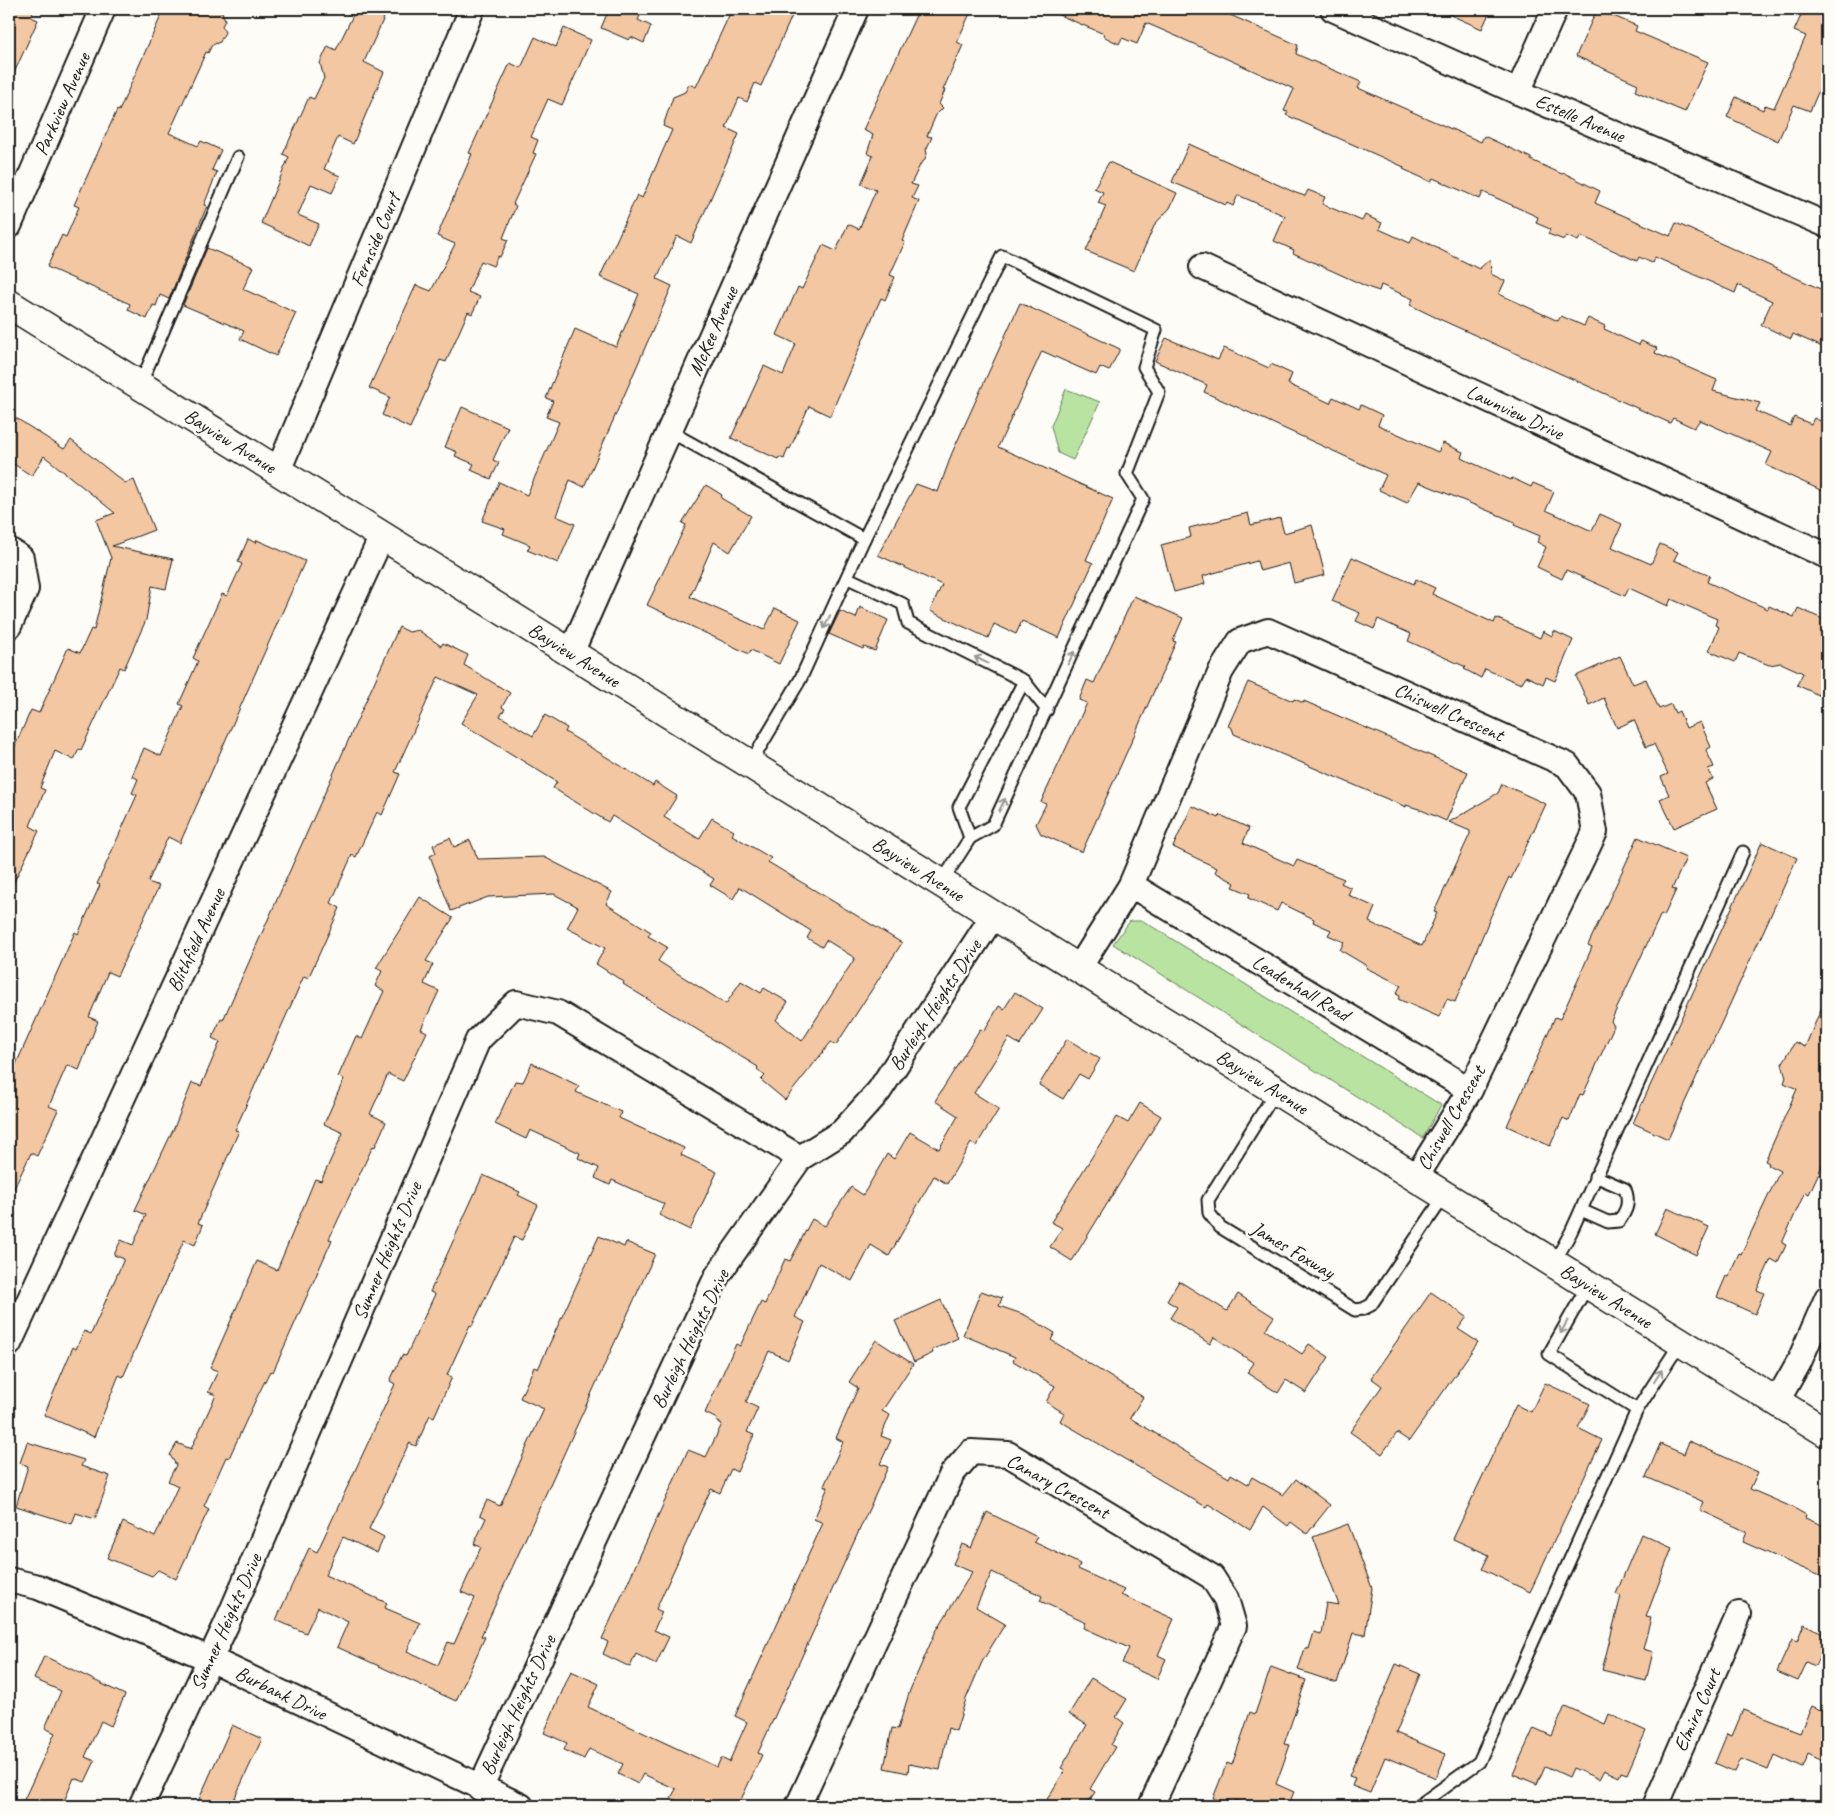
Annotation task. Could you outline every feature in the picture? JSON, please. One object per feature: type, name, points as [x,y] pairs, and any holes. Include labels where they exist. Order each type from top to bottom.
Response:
[{"type":"main road","name":"Bayview Avenue","points":[[9,304],[1827,1432]]},
{"type":"street","name":"Parkview Avenue","points":[[9,226],[103,9]]},
{"type":"street","name":"Fernside Court","points":[[278,471],[472,9]]},
{"type":"street","name":"McKee Avenue","points":[[571,653],[856,9]]},
{"type":"street","name":"Estelle Avenue","points":[[1333,9],[1518,92],[1826,222]]},
{"type":"street","points":[[1518,92],[1555,9]]},
{"type":"street","name":"Lawnview Drive","points":[[1202,267],[1827,556]]},
{"type":"street","name":"Blithfield Avenue","points":[[9,1344],[382,536]]},
{"type":"street","points":[[9,550],[21,558],[26,589],[9,626]]},
{"type":"street","name":"Chiswell Crescent","points":[[1079,968],[1132,885],[1221,671],[1240,640],[1268,631],[1566,765],[1588,793],[1595,832],[1470,1090],[1416,1177]]},
{"type":"street","name":"Leadenhall Road","points":[[1132,885],[1470,1090]]},
{"type":"street","name":"Burleigh Heights Drive","points":[[480,1788],[717,1276],[800,1158],[842,1132],[879,1091],[993,916]]},
{"type":"street","name":"Sumner Heights Drive","points":[[141,1806],[210,1659],[478,1040],[516,1003],[558,1013],[800,1158]]},
{"type":"street","points":[[1777,1401],[1799,1362],[1827,1298]]},
{"type":"street","name":"Canary Crescent","points":[[798,1806],[952,1474],[971,1452],[1008,1454],[1212,1576],[1226,1599],[1234,1626],[1151,1806]]},
{"type":"street","name":"Burbank Drive","points":[[9,1580],[38,1587],[210,1659],[521,1806]]},
{"type":"street","name":"Elmira Court","points":[[1655,1806],[1739,1614]]},
{"type":"lane","points":[[140,386],[238,157]]},
{"type":"lane","points":[[750,764],[800,680],[848,578],[864,539],[1002,256],[1156,330],[1144,367],[1160,392],[1127,474],[1143,499],[993,824],[970,838],[941,883]]},
{"type":"lane","points":[[669,431],[864,539]]},
{"type":"lane","points":[[848,578],[903,604],[908,623],[1024,681],[1047,710]]},
{"type":"lane","points":[[970,838],[959,807],[1024,681]]},
{"type":"lane","points":[[1554,1263],[1581,1210],[1743,852]]},
{"type":"lane","name":"James Foxway","points":[[1276,1091],[1208,1200],[1209,1213],[1220,1227],[1355,1310],[1363,1309],[1371,1305],[1445,1195]]},
{"type":"lane","points":[[1581,1210],[1608,1222],[1620,1221],[1626,1212],[1629,1199],[1625,1189],[1595,1176]]},
{"type":"lane","points":[[1588,1284],[1549,1354],[1636,1410]]},
{"type":"lane","points":[[1418,1806],[1479,1762],[1636,1410],[1681,1342]]},
{"type":"green space","points":[[1066,389],[1100,402],[1073,460],[1058,453],[1051,426]]},
{"type":"green space","points":[[1130,921],[1143,921],[1441,1105],[1423,1138],[1113,944]]},
{"type":"building","points":[[9,9],[34,9],[31,17],[38,20],[9,84]]},
{"type":"building","points":[[164,9],[216,9],[222,12],[225,20],[222,26],[225,32],[220,42],[212,45],[208,53],[206,52],[169,133],[198,146],[201,141],[221,150],[212,170],[217,172],[204,205],[207,206],[169,299],[160,295],[156,306],[153,305],[147,319],[128,310],[130,304],[47,267],[62,235],[66,237],[79,207],[74,205],[117,110],[119,111]]},
{"type":"building","points":[[356,9],[388,9],[364,62],[384,72],[353,144],[338,137],[324,169],[340,176],[332,193],[311,184],[298,215],[319,224],[309,246],[261,223],[289,157],[283,154],[309,97],[314,99],[324,78],[320,63],[328,46],[336,50]]},
{"type":"building","points":[[609,9],[643,9],[638,20],[651,26],[644,43],[631,37],[629,40],[601,28]]},
{"type":"building","points":[[732,9],[795,9],[761,86],[755,83],[747,102],[739,98],[726,128],[739,134],[691,243],[677,236],[657,279],[672,286],[584,487],[570,480],[556,516],[575,524],[558,563],[527,550],[530,545],[503,534],[505,529],[482,521],[499,482],[527,495],[559,422],[546,417],[553,401],[546,398],[575,329],[616,347],[639,294],[600,277],[637,195],[642,198],[672,130],[663,126],[673,97],[685,92],[689,84],[696,87]]},
{"type":"building","points":[[919,9],[972,9],[957,42],[963,45],[943,90],[945,90],[939,104],[943,108],[936,115],[927,136],[932,137],[926,150],[927,154],[911,184],[918,186],[912,198],[919,201],[902,241],[905,242],[890,275],[895,277],[885,300],[881,298],[830,416],[809,406],[790,449],[788,448],[784,459],[779,457],[778,459],[731,438],[764,366],[783,375],[796,344],[777,335],[798,287],[802,289],[823,245],[836,251],[848,224],[859,229],[876,190],[861,184],[873,156],[867,153],[873,135],[863,130]]},
{"type":"building","points":[[1045,9],[1230,9],[1228,14],[1298,45],[1296,54],[1361,82],[1358,88],[1481,142],[1484,136],[1531,158],[1531,160],[1562,174],[1564,173],[1600,191],[1595,203],[1670,236],[1676,223],[1827,292],[1827,349],[1793,334],[1791,339],[1761,325],[1772,301],[1738,285],[1735,293],[1655,257],[1652,263],[1639,257],[1637,261],[1581,236],[1578,241],[1566,236],[1564,240],[1548,234],[1550,229],[1536,223],[1538,217],[1483,192],[1480,199],[1433,178],[1431,182],[1403,169],[1404,167],[1286,115],[1288,112],[1284,111],[1294,89],[1176,36],[1146,23],[1137,44],[1122,38],[1119,44],[1103,36],[1104,34]]},
{"type":"building","points":[[1437,9],[1491,9],[1482,29]]},
{"type":"building","points":[[1597,9],[1637,26],[1635,31],[1708,62],[1685,112],[1635,91],[1638,84],[1576,56]]},
{"type":"building","points":[[1804,9],[1827,9],[1827,72],[1810,111],[1794,105],[1778,141],[1727,117],[1736,97],[1763,110],[1765,105],[1774,108],[1806,36],[1794,31]]},
{"type":"building","points":[[564,28],[591,40],[562,105],[548,99],[531,137],[538,140],[533,153],[536,154],[513,204],[516,206],[503,238],[508,240],[500,257],[498,256],[493,266],[481,261],[468,292],[480,297],[472,314],[468,312],[446,362],[440,360],[410,428],[382,415],[390,397],[369,388],[416,285],[431,291],[455,244],[437,236],[472,154],[469,153],[510,63],[521,68],[535,37],[556,47]]},
{"type":"building","points":[[1189,144],[1296,193],[1305,196],[1308,190],[1325,197],[1322,204],[1362,221],[1365,215],[1382,223],[1379,229],[1410,243],[1413,236],[1479,269],[1490,259],[1491,274],[1505,281],[1499,294],[1558,321],[1561,316],[1584,326],[1588,318],[1605,326],[1604,329],[1639,345],[1641,341],[1657,348],[1655,353],[1717,380],[1713,391],[1760,403],[1756,411],[1790,426],[1794,417],[1811,424],[1814,418],[1827,424],[1827,493],[1766,465],[1772,452],[1700,420],[1694,428],[1673,418],[1670,423],[1410,305],[1413,299],[1381,285],[1379,291],[1370,288],[1293,253],[1294,250],[1274,241],[1285,216],[1238,195],[1233,206],[1227,203],[1226,205],[1172,182]]},
{"type":"building","points":[[1109,162],[1177,193],[1170,208],[1155,224],[1134,271],[1086,251],[1106,206],[1098,203],[1103,192],[1094,188]]},
{"type":"building","points":[[207,248],[253,267],[243,289],[296,313],[276,356],[240,339],[244,331],[183,305]]},
{"type":"building","points":[[1020,303],[1120,349],[1109,371],[1100,367],[1096,375],[1042,351],[998,447],[1113,499],[1086,560],[1093,563],[1059,638],[1022,621],[1016,634],[994,624],[988,638],[930,611],[942,585],[878,555],[916,484],[938,492],[952,453]]},
{"type":"building","points":[[1166,338],[1218,360],[1224,348],[1269,368],[1271,364],[1292,374],[1288,384],[1330,403],[1333,397],[1359,409],[1361,405],[1382,415],[1378,425],[1438,452],[1443,443],[1463,452],[1461,458],[1511,480],[1512,478],[1531,487],[1533,483],[1554,492],[1546,510],[1592,531],[1600,514],[1622,524],[1612,547],[1651,564],[1660,544],[1678,552],[1674,560],[1710,575],[1707,582],[1768,609],[1769,606],[1794,617],[1798,608],[1827,621],[1827,699],[1797,685],[1803,673],[1781,663],[1769,665],[1739,653],[1735,662],[1709,651],[1719,627],[1715,625],[1717,619],[1671,599],[1668,606],[1629,588],[1625,596],[1566,570],[1562,579],[1537,567],[1546,547],[1537,542],[1540,536],[1514,525],[1515,522],[1419,482],[1407,503],[1379,490],[1386,475],[1204,392],[1207,385],[1155,361]]},
{"type":"building","points":[[462,407],[508,427],[493,460],[499,463],[491,479],[471,470],[474,464],[455,456],[457,452],[445,447]]},
{"type":"building","points":[[16,418],[64,449],[71,440],[125,483],[134,480],[154,530],[112,546],[173,559],[166,589],[152,586],[146,620],[124,669],[120,667],[81,750],[79,749],[74,760],[55,751],[40,788],[45,790],[30,826],[39,831],[9,892],[9,759],[31,710],[39,713],[68,648],[80,653],[91,629],[94,630],[111,558],[96,520],[115,513],[44,456],[32,476],[9,461],[9,422],[12,424]]},
{"type":"building","points":[[706,485],[722,495],[721,498],[751,516],[730,552],[714,542],[690,597],[764,630],[775,608],[800,620],[779,664],[751,650],[749,654],[647,605],[686,525],[682,523]]},
{"type":"building","points":[[1248,513],[1251,525],[1280,518],[1284,533],[1312,525],[1325,575],[1294,583],[1289,563],[1260,571],[1257,561],[1203,576],[1205,584],[1174,592],[1161,545],[1191,537],[1189,528]]},
{"type":"building","points":[[248,539],[256,543],[257,540],[305,561],[180,843],[168,837],[148,882],[159,886],[117,976],[108,972],[89,1017],[98,1021],[79,1070],[67,1065],[49,1106],[58,1110],[37,1156],[31,1153],[9,1199],[9,1080],[75,932],[78,934],[100,885],[97,884],[137,795],[132,793],[138,779],[132,776],[144,748],[161,756],[183,706],[179,704],[198,661],[193,658],[222,594],[227,596],[242,564],[238,562]]},
{"type":"building","points":[[1352,557],[1414,584],[1416,579],[1435,588],[1432,594],[1494,623],[1496,618],[1540,638],[1543,631],[1552,636],[1554,631],[1573,640],[1555,681],[1546,677],[1543,684],[1526,676],[1521,684],[1485,669],[1481,678],[1464,669],[1466,667],[1408,641],[1411,634],[1378,619],[1374,629],[1356,621],[1360,613],[1332,601]]},
{"type":"building","points":[[1134,596],[1183,618],[1173,641],[1176,642],[1082,852],[1041,834],[1036,824],[1046,804],[1041,802],[1087,703],[1079,700],[1087,680],[1094,683]]},
{"type":"building","points":[[860,607],[888,620],[875,651],[864,647],[863,649],[829,634],[840,611],[856,618]]},
{"type":"building","points":[[399,627],[409,632],[418,630],[441,646],[443,643],[468,655],[464,665],[510,693],[502,707],[505,709],[500,716],[533,736],[545,715],[567,728],[565,732],[653,786],[655,782],[677,796],[664,817],[699,839],[712,818],[734,831],[732,835],[771,858],[768,862],[902,943],[836,1045],[831,1042],[785,1100],[761,1080],[765,1076],[757,1069],[758,1067],[623,984],[624,982],[596,964],[605,948],[567,928],[578,907],[554,894],[488,897],[451,911],[430,856],[436,853],[433,845],[450,838],[454,847],[470,840],[478,859],[544,857],[612,892],[606,904],[651,932],[648,936],[667,947],[658,961],[726,1004],[741,981],[761,993],[764,988],[788,1002],[776,1020],[802,1041],[855,958],[826,940],[822,947],[807,938],[811,931],[740,887],[733,899],[710,885],[714,879],[612,816],[608,822],[553,788],[557,782],[461,723],[478,695],[438,677],[395,772],[400,774],[382,815],[377,812],[356,857],[352,855],[331,903],[340,908],[308,978],[304,976],[235,1130],[239,1131],[198,1223],[203,1225],[195,1245],[184,1240],[123,1377],[119,1375],[94,1437],[44,1415],[73,1347],[76,1349],[84,1331],[91,1334],[124,1259],[114,1255],[121,1240],[133,1245],[146,1215],[135,1210],[174,1128],[192,1083],[201,1086],[220,1042],[212,1038],[221,1019],[223,1020]]},
{"type":"building","points":[[1620,656],[1633,684],[1646,679],[1659,709],[1671,704],[1675,713],[1679,711],[1686,728],[1700,722],[1711,747],[1706,750],[1714,767],[1708,769],[1713,779],[1705,783],[1717,809],[1674,828],[1660,799],[1669,795],[1661,777],[1668,774],[1654,744],[1646,747],[1634,720],[1617,728],[1604,698],[1589,705],[1576,676]]},
{"type":"building","points":[[1248,682],[1293,701],[1294,699],[1304,703],[1304,701],[1468,772],[1446,821],[1419,809],[1406,805],[1406,807],[1234,734],[1232,728],[1228,726]]},
{"type":"building","points":[[1502,784],[1546,804],[1511,879],[1509,877],[1490,918],[1455,1002],[1447,999],[1439,1017],[1398,999],[1400,996],[1396,994],[1401,985],[1366,968],[1367,966],[1340,950],[1344,942],[1328,935],[1331,930],[1313,922],[1314,919],[1281,903],[1277,911],[1248,898],[1250,894],[1233,887],[1235,883],[1215,872],[1217,868],[1173,847],[1192,806],[1219,818],[1220,815],[1249,828],[1243,843],[1294,866],[1297,860],[1344,879],[1341,883],[1351,888],[1348,895],[1375,907],[1369,922],[1422,946],[1437,913],[1434,912],[1470,834],[1470,831],[1449,822],[1498,793]]},
{"type":"building","points":[[1638,837],[1686,858],[1672,889],[1676,890],[1664,916],[1661,914],[1611,1021],[1614,1026],[1583,1095],[1580,1094],[1569,1121],[1563,1118],[1550,1146],[1507,1126],[1555,1017],[1560,1019],[1578,980],[1592,947],[1588,945]]},
{"type":"building","points":[[1762,842],[1797,858],[1668,1139],[1633,1123]]},
{"type":"building","points":[[420,897],[453,918],[426,961],[433,964],[424,984],[439,991],[421,1029],[427,1032],[403,1081],[388,1074],[370,1114],[386,1122],[329,1239],[332,1240],[273,1372],[270,1371],[229,1458],[226,1457],[204,1506],[209,1509],[176,1579],[158,1570],[152,1576],[107,1558],[123,1522],[155,1537],[178,1486],[168,1481],[176,1465],[170,1455],[177,1443],[191,1449],[216,1395],[208,1392],[218,1371],[210,1368],[257,1261],[277,1270],[315,1179],[321,1181],[343,1133],[324,1124],[344,1079],[338,1077],[356,1036],[362,1039],[384,991],[375,986],[382,971],[376,968]]},
{"type":"building","points":[[1015,992],[1043,1009],[1020,1045],[1009,1038],[974,1093],[999,1109],[976,1146],[971,1143],[947,1184],[934,1176],[889,1256],[871,1245],[852,1281],[819,1263],[795,1317],[805,1322],[788,1360],[769,1351],[746,1402],[758,1408],[747,1432],[754,1435],[737,1472],[731,1469],[720,1493],[711,1489],[656,1609],[662,1612],[654,1630],[669,1637],[656,1664],[636,1654],[630,1667],[603,1654],[608,1642],[602,1639],[688,1450],[706,1457],[722,1424],[705,1413],[736,1344],[740,1346],[761,1302],[765,1304],[785,1259],[790,1261],[812,1219],[825,1226],[851,1187],[863,1195],[887,1154],[894,1159],[910,1132],[939,1149],[958,1116],[935,1101],[980,1029],[984,1031],[999,1006],[1004,1009]]},
{"type":"building","points":[[1827,995],[1827,1155],[1809,1194],[1805,1192],[1782,1243],[1786,1245],[1778,1263],[1771,1259],[1757,1290],[1764,1293],[1755,1314],[1717,1297],[1726,1276],[1728,1277],[1739,1253],[1741,1254],[1780,1171],[1768,1165],[1769,1163],[1765,1161],[1797,1089],[1784,1083],[1786,1077],[1782,1064],[1795,1042],[1805,1047]]},
{"type":"building","points":[[1067,1039],[1100,1059],[1088,1079],[1079,1074],[1063,1099],[1039,1085]]},
{"type":"building","points":[[532,1063],[579,1086],[576,1092],[621,1112],[619,1118],[684,1148],[681,1155],[717,1172],[690,1230],[659,1215],[664,1204],[612,1180],[610,1185],[595,1178],[599,1168],[578,1158],[580,1153],[530,1130],[526,1139],[495,1124],[515,1081],[523,1082]]},
{"type":"building","points":[[1140,1103],[1161,1116],[1072,1261],[1050,1247],[1062,1228],[1051,1222],[1117,1117],[1128,1123]]},
{"type":"building","points":[[483,1175],[520,1192],[518,1195],[538,1205],[522,1240],[514,1237],[447,1375],[452,1377],[434,1417],[430,1415],[416,1446],[409,1443],[369,1529],[384,1537],[377,1553],[343,1537],[325,1575],[387,1603],[385,1608],[420,1623],[407,1651],[438,1665],[448,1642],[454,1644],[475,1598],[461,1592],[481,1547],[474,1544],[486,1518],[480,1515],[487,1500],[500,1506],[544,1409],[520,1398],[534,1367],[538,1369],[599,1236],[624,1247],[626,1242],[655,1254],[481,1636],[485,1637],[456,1701],[337,1647],[348,1622],[318,1607],[306,1633],[276,1620],[309,1548],[317,1552],[366,1447],[395,1384],[390,1381],[402,1355],[406,1356],[435,1294],[430,1292]]},
{"type":"building","points":[[1667,1208],[1709,1227],[1696,1255],[1655,1234]]},
{"type":"building","points":[[1179,1281],[1227,1311],[1238,1294],[1274,1317],[1265,1330],[1302,1354],[1309,1344],[1329,1357],[1306,1393],[1286,1380],[1278,1393],[1247,1373],[1254,1363],[1214,1337],[1210,1344],[1170,1318],[1177,1307],[1167,1301]]},
{"type":"building","points":[[981,1291],[1002,1298],[999,1306],[1025,1315],[1055,1333],[1051,1340],[1143,1397],[1130,1418],[1229,1478],[1231,1474],[1248,1484],[1252,1477],[1283,1495],[1296,1479],[1330,1505],[1307,1534],[1291,1522],[1288,1526],[1263,1507],[1250,1530],[1208,1504],[1206,1507],[1060,1421],[1064,1413],[1046,1402],[1055,1386],[1013,1361],[1015,1357],[963,1335]]},
{"type":"building","points":[[1431,1292],[1467,1317],[1458,1329],[1478,1342],[1409,1441],[1397,1433],[1382,1454],[1350,1432],[1382,1386],[1371,1378]]},
{"type":"building","points":[[941,1300],[958,1338],[932,1350],[933,1353],[914,1362],[895,1321]]},
{"type":"building","points":[[876,1340],[913,1364],[882,1411],[890,1415],[881,1436],[891,1440],[880,1464],[888,1467],[758,1753],[762,1755],[738,1806],[689,1806],[671,1798],[676,1789],[643,1774],[638,1784],[618,1774],[623,1764],[589,1749],[584,1759],[564,1750],[567,1743],[544,1733],[571,1671],[599,1684],[588,1707],[717,1767],[721,1758],[729,1762],[747,1722],[735,1716],[823,1523],[814,1519],[828,1487],[824,1486],[843,1442],[836,1438],[858,1388],[849,1382]]},
{"type":"building","points":[[1545,1383],[1590,1404],[1578,1428],[1602,1440],[1530,1592],[1482,1569],[1489,1555],[1453,1539],[1516,1405],[1531,1412]]},
{"type":"building","points":[[1689,1441],[1758,1472],[1750,1489],[1794,1508],[1806,1515],[1805,1518],[1827,1527],[1827,1579],[1743,1542],[1747,1532],[1700,1510],[1704,1502],[1646,1477],[1660,1444],[1684,1454]]},
{"type":"building","points":[[27,1442],[84,1460],[81,1466],[110,1476],[95,1519],[76,1513],[72,1524],[16,1506],[28,1466],[20,1463]]},
{"type":"building","points":[[987,1512],[1037,1537],[1034,1542],[1080,1564],[1078,1569],[1124,1590],[1121,1595],[1174,1619],[1158,1655],[1166,1659],[1157,1679],[1122,1663],[1129,1648],[1084,1628],[1086,1622],[1040,1601],[1042,1596],[992,1572],[976,1607],[1005,1624],[982,1662],[966,1699],[956,1731],[948,1728],[940,1770],[909,1764],[908,1773],[884,1768],[892,1728],[898,1729],[910,1690],[935,1633],[972,1572],[953,1564],[962,1544],[971,1548]]},
{"type":"building","points":[[1348,1524],[1372,1588],[1365,1635],[1353,1633],[1337,1683],[1298,1670],[1305,1648],[1309,1649],[1314,1632],[1321,1634],[1326,1603],[1339,1605],[1313,1537]]},
{"type":"building","points":[[1641,1534],[1672,1548],[1646,1617],[1651,1618],[1643,1649],[1653,1652],[1646,1681],[1602,1670],[1621,1596],[1616,1594]]},
{"type":"building","points":[[1804,1624],[1827,1635],[1827,1638],[1815,1666],[1807,1662],[1798,1681],[1777,1672],[1792,1639],[1797,1641]]},
{"type":"building","points":[[44,1656],[125,1695],[111,1726],[101,1721],[85,1757],[95,1761],[85,1782],[74,1778],[62,1806],[21,1806],[55,1733],[45,1728],[61,1691],[34,1679]]},
{"type":"building","points":[[1396,1664],[1420,1674],[1396,1733],[1446,1754],[1436,1778],[1385,1757],[1370,1793],[1352,1786],[1355,1778],[1349,1776]]},
{"type":"building","points":[[1271,1667],[1306,1680],[1284,1744],[1290,1745],[1276,1784],[1294,1792],[1288,1806],[1250,1806],[1235,1800],[1233,1806],[1213,1798],[1227,1763],[1232,1765],[1250,1712],[1255,1714]]},
{"type":"building","points":[[1091,1678],[1127,1699],[1116,1717],[1124,1723],[1111,1745],[1115,1747],[1090,1789],[1095,1792],[1086,1806],[1043,1806],[1065,1770],[1061,1768],[1087,1725],[1069,1714]]},
{"type":"building","points":[[1565,1706],[1605,1724],[1609,1714],[1646,1731],[1627,1774],[1621,1772],[1619,1777],[1604,1770],[1599,1779],[1573,1768],[1569,1777],[1545,1766],[1537,1784],[1513,1774],[1534,1728],[1552,1736]]},
{"type":"building","points":[[1812,1706],[1827,1713],[1827,1763],[1808,1754],[1802,1768],[1774,1755],[1768,1770],[1741,1759],[1735,1772],[1715,1763],[1727,1734],[1732,1736],[1743,1710],[1800,1732]]},
{"type":"building","points":[[232,1725],[262,1739],[231,1806],[196,1806]]}]
